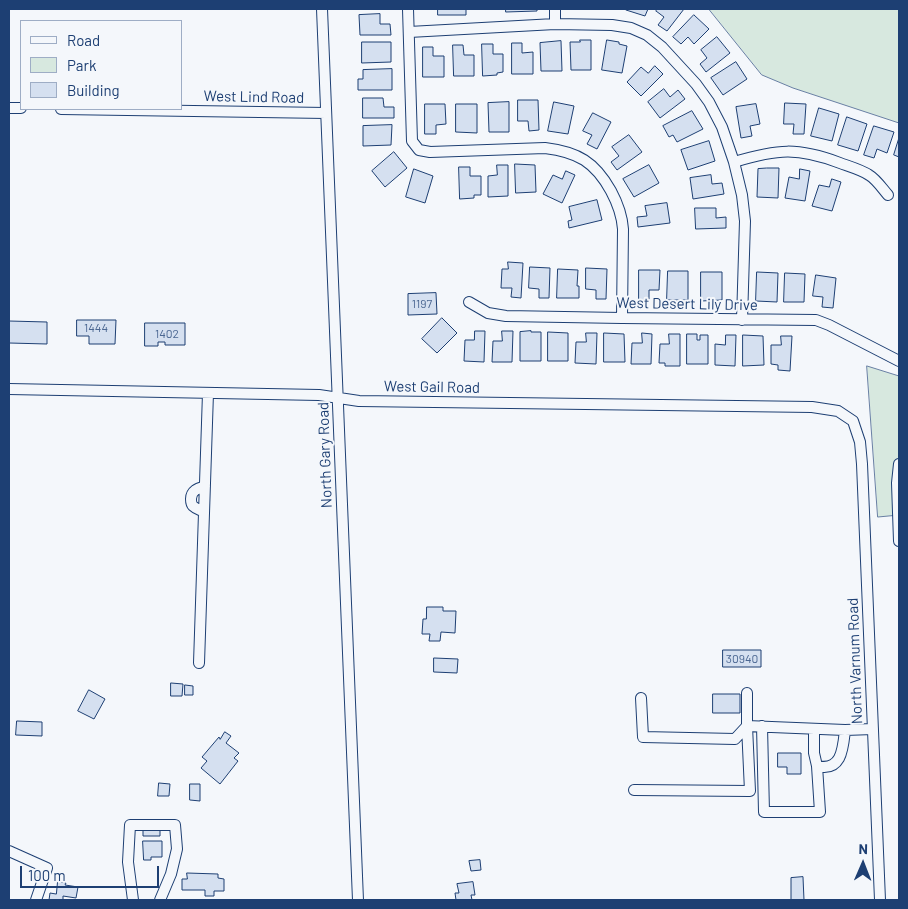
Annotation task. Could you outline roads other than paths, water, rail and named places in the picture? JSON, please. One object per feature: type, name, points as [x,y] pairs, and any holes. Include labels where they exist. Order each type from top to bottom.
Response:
[{"type":"street","name":"North Gary Road","points":[[322,9],[358,900]]},
{"type":"street","points":[[408,9],[412,141],[419,150],[430,152],[545,148],[563,150],[591,164],[608,185],[622,216],[622,318]]},
{"type":"street","points":[[555,9],[555,24]]},
{"type":"street","points":[[409,32],[555,24],[612,25],[631,28],[647,35],[662,47],[696,84],[709,102],[722,127],[734,162],[742,195],[745,221],[742,320]]},
{"type":"street","name":"West Lind Road","points":[[127,110],[326,113]]},
{"type":"street","points":[[734,162],[778,151],[801,152],[821,156],[869,175],[888,194]]},
{"type":"street","name":"West Desert Lily Drive","points":[[469,302],[488,312],[506,316],[816,320],[899,361]]},
{"type":"street","name":"West Gail Road","points":[[9,389],[319,395],[359,402],[812,407],[838,411],[853,421]]},
{"type":"street","points":[[200,663],[208,393]]},
{"type":"street","name":"North Varnum Road","points":[[853,421],[860,442],[862,464],[880,900]]},
{"type":"street","points":[[899,464],[897,483],[899,541]]},
{"type":"street","points":[[634,790],[750,791],[747,693]]},
{"type":"street","points":[[641,698],[643,738],[735,739],[748,726],[845,730],[873,729]]},
{"type":"street","points":[[762,726],[764,812],[820,812],[817,766],[814,753],[814,729]]},
{"type":"street","points":[[817,766],[832,765],[839,760],[843,751],[845,730]]},
{"type":"street","points":[[133,900],[128,862],[130,825],[175,825],[177,849],[171,874],[160,900]]},
{"type":"street","points":[[9,851],[46,868],[36,900]]}]
